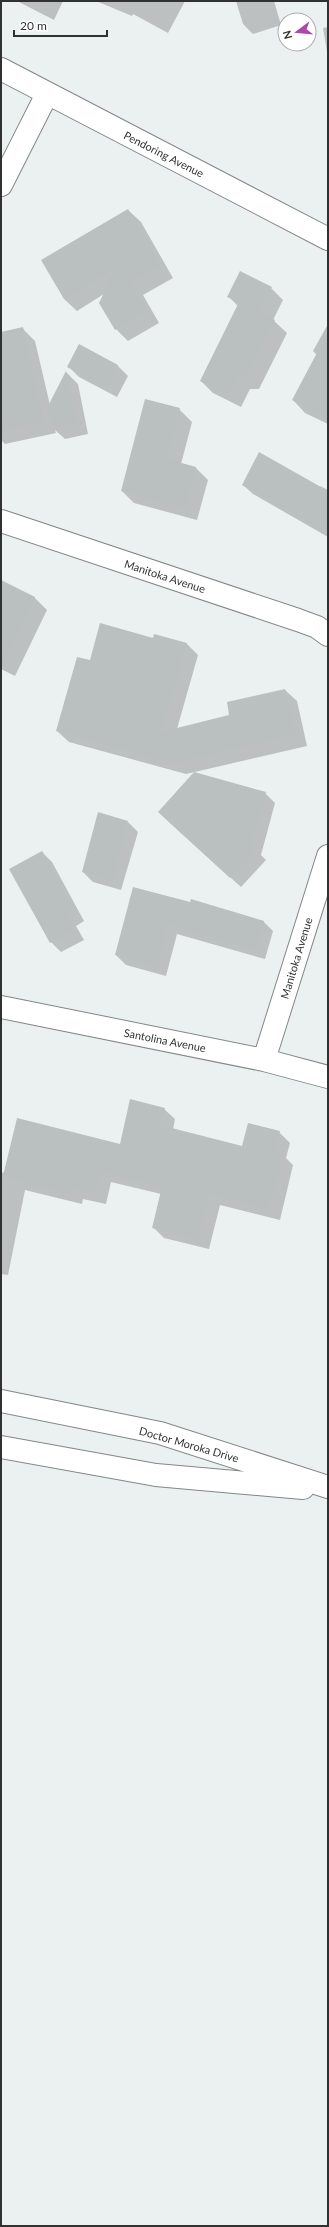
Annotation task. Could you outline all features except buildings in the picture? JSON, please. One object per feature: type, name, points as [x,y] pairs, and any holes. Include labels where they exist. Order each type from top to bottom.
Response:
[{"type":"street","name":"Pendoring Avenue","points":[[1,68],[47,94],[328,239]]},
{"type":"street","points":[[1,185],[47,94]]},
{"type":"street","name":"Manitoka Avenue","points":[[1,521],[298,620],[317,627],[328,635]]},
{"type":"street","name":"Manitoka Avenue","points":[[264,1060],[328,856]]},
{"type":"street","name":"Santolina Avenue","points":[[1,1007],[264,1060],[328,1077]]},
{"type":"street","name":"Doctor Moroka Drive","points":[[1,1401],[160,1433],[328,1487]]},
{"type":"street","points":[[1,1447],[156,1475],[328,1491]]}]
